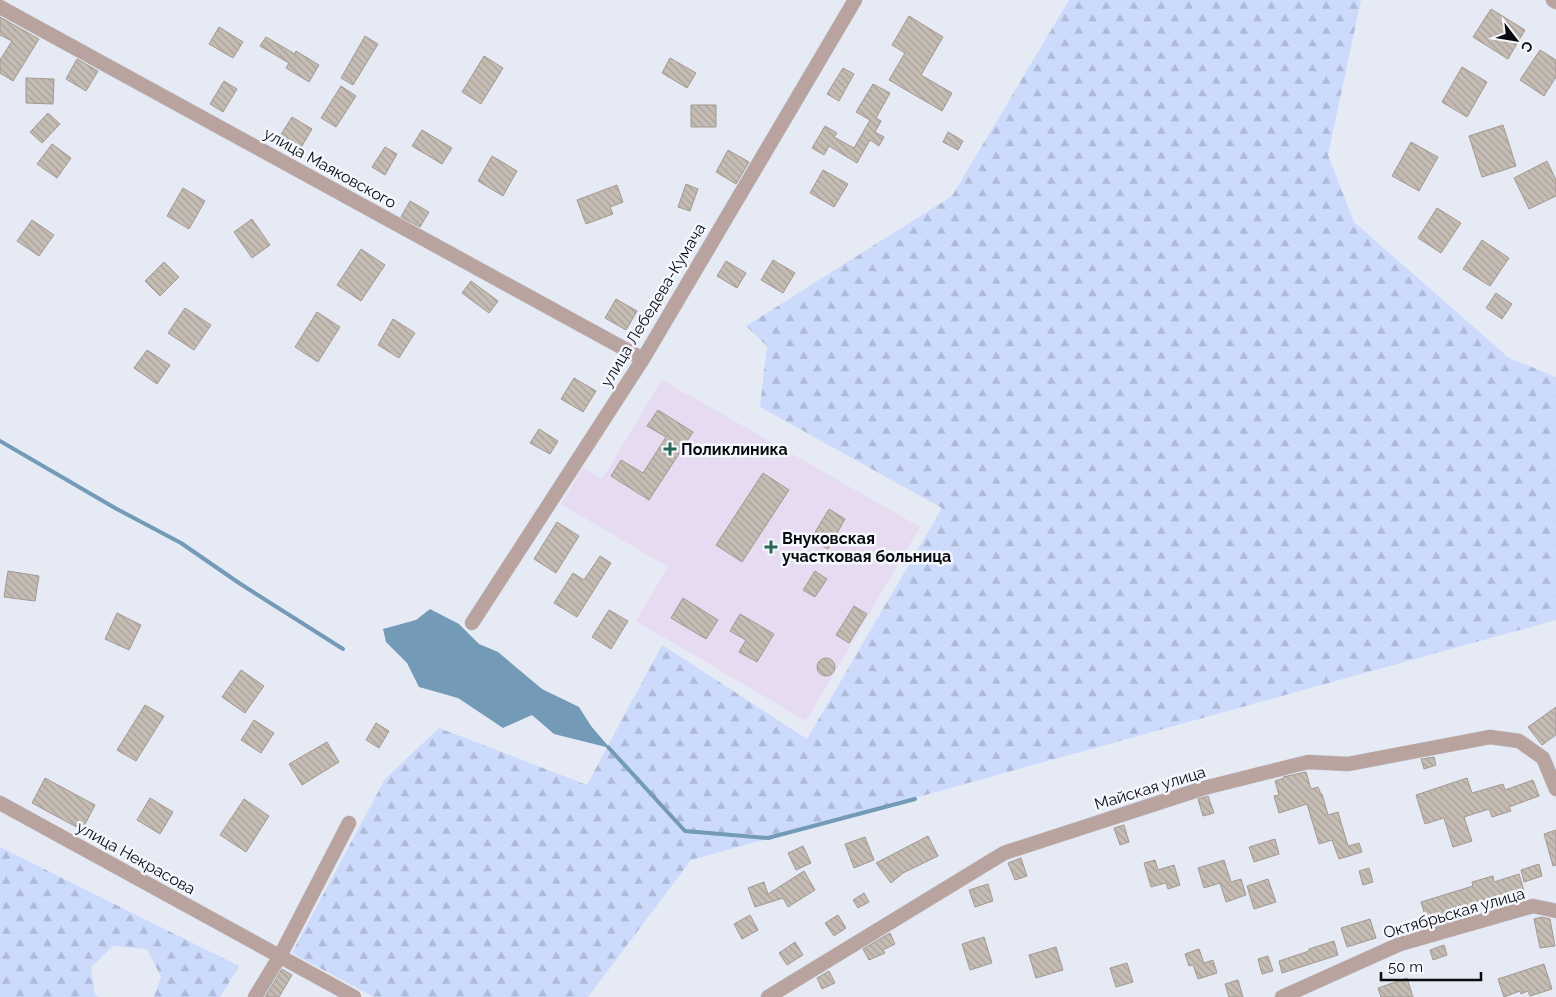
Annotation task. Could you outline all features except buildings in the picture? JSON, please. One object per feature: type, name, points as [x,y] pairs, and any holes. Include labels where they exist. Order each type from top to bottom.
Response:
[{"type":"street","name":"улица Лебедева-Кумача","points":[[472,623],[643,359],[855,0]]},
{"type":"street","name":"улица Маяковского","points":[[0,7],[643,359]]},
{"type":"street","name":"Майская улица","points":[[768,997],[1004,853],[1204,788],[1308,762],[1348,764],[1490,736],[1519,741],[1543,758],[1556,789]]},
{"type":"street","name":"улица Некрасова","points":[[0,802],[354,997]]},
{"type":"street","points":[[255,997],[280,956],[350,823]]},
{"type":"street","name":"Октябрьская улица","points":[[1282,997],[1400,944],[1532,906],[1556,911]]},
{"type":"shaded area","name":"Внуковская участковая больница","points":[[662,380],[920,527],[806,721],[636,621],[668,567],[561,504],[583,468],[602,479]]},
{"type":"shaded area","points":[[430,609],[459,624],[479,644],[498,652],[542,689],[579,707],[591,726],[610,748],[554,734],[532,715],[503,728],[458,698],[419,687],[407,663],[386,642],[383,629],[416,620]]},
{"type":"green space","points":[[1069,0],[1361,0],[1328,155],[1354,222],[1509,358],[1556,377],[1556,620],[691,860],[588,997],[374,997],[292,953],[385,779],[439,728],[587,785],[662,645],[807,739],[942,508],[760,407],[767,346],[746,326],[952,196]]},
{"type":"green space","points":[[0,847],[239,966],[220,997],[154,997],[161,977],[147,949],[113,946],[91,967],[95,995],[99,997],[0,997]]},
{"type":"waterway","points":[[0,441],[115,508],[181,543],[239,583],[343,649]]},
{"type":"waterway","points":[[608,747],[685,831],[768,838],[915,799]]},
{"type":"place","name":"Поликлиника","points":[[670,449]]},
{"type":"place","name":"Внуковская участковая больница","points":[[771,547]]}]
